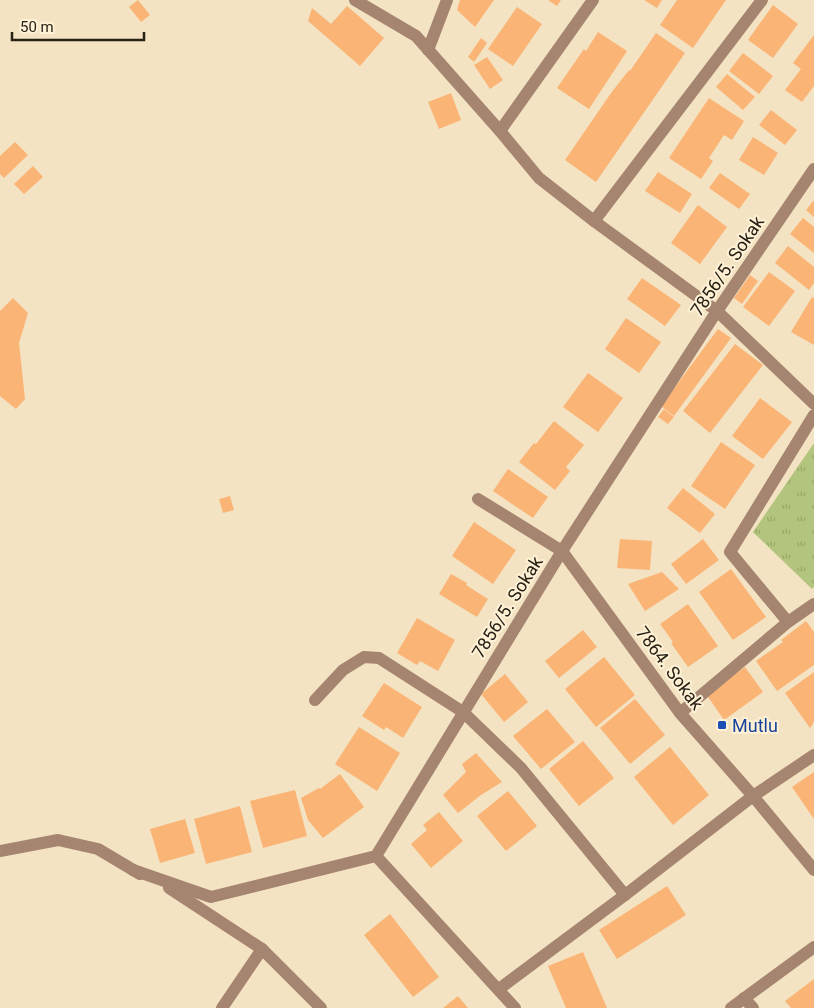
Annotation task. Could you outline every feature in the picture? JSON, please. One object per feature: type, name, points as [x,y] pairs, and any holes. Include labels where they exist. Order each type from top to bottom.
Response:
[{"type":"street","points":[[355,0],[416,36],[539,178],[594,221],[717,310],[814,404]]},
{"type":"street","points":[[428,50],[446,0]]},
{"type":"street","points":[[500,131],[593,0]]},
{"type":"street","points":[[594,221],[762,0]]},
{"type":"street","name":"7856/5. Sokak","points":[[376,856],[562,551],[717,310],[814,170]]},
{"type":"street","points":[[788,622],[730,552],[814,415]]},
{"type":"street","points":[[478,499],[562,551]]},
{"type":"street","name":"7864. Sokak","points":[[562,551],[680,712],[814,870]]},
{"type":"street","points":[[680,712],[788,622],[814,604]]},
{"type":"street","points":[[315,700],[343,670],[364,657],[379,658],[463,712],[521,768],[625,895]]},
{"type":"street","points":[[499,989],[753,796],[814,755]]},
{"type":"street","points":[[0,851],[58,840],[98,849],[175,892],[262,949],[321,1008]]},
{"type":"street","points":[[133,870],[211,897],[376,856],[515,1008]]},
{"type":"street","points":[[731,1008],[749,1003],[814,947]]},
{"type":"street","points":[[222,1008],[262,949]]},
{"type":"green space","points":[[814,443],[814,587],[812,589],[753,532]]},
{"type":"building","points":[[138,0],[150,15],[141,22],[129,7]]},
{"type":"building","points":[[460,0],[494,0],[475,27],[457,10]]},
{"type":"building","points":[[548,0],[561,0],[557,6]]},
{"type":"building","points":[[644,0],[662,0],[657,8]]},
{"type":"building","points":[[677,0],[726,0],[693,48],[660,25]]},
{"type":"building","points":[[773,5],[798,24],[773,58],[748,40]]},
{"type":"building","points":[[347,6],[384,38],[360,66],[308,21],[312,8],[331,24]]},
{"type":"building","points":[[517,7],[542,24],[513,66],[488,49]]},
{"type":"building","points":[[598,32],[627,51],[589,109],[557,88],[584,49],[586,51]]},
{"type":"building","points":[[656,33],[685,53],[596,182],[565,160],[611,93],[630,71]]},
{"type":"building","points":[[814,35],[814,86],[802,102],[785,90],[801,69],[793,63]]},
{"type":"building","points":[[481,38],[487,43],[474,62],[468,57]]},
{"type":"building","points":[[743,53],[773,76],[759,94],[729,71]]},
{"type":"building","points":[[487,57],[503,80],[490,89],[474,65]]},
{"type":"building","points":[[727,74],[755,97],[743,110],[716,87]]},
{"type":"building","points":[[451,93],[461,120],[439,129],[428,102]]},
{"type":"building","points":[[709,98],[744,121],[732,140],[724,135],[709,158],[713,161],[701,179],[669,158]]},
{"type":"building","points":[[771,110],[797,130],[785,145],[759,125]]},
{"type":"building","points":[[753,137],[778,153],[764,175],[739,160]]},
{"type":"building","points":[[15,142],[28,155],[4,178],[0,174],[0,156]]},
{"type":"building","points":[[33,166],[43,177],[24,194],[14,184]]},
{"type":"building","points":[[658,172],[692,194],[680,213],[645,191]]},
{"type":"building","points":[[720,173],[750,194],[739,209],[709,188]]},
{"type":"building","points":[[814,200],[814,217],[806,210]]},
{"type":"building","points":[[698,205],[727,227],[700,264],[671,243]]},
{"type":"building","points":[[803,218],[814,227],[814,253],[790,234]]},
{"type":"building","points":[[788,246],[814,267],[814,283],[809,290],[775,263]]},
{"type":"building","points":[[769,272],[795,291],[769,326],[743,307]]},
{"type":"building","points":[[750,275],[758,281],[742,304],[734,298]]},
{"type":"building","points":[[642,278],[681,305],[665,326],[627,299]]},
{"type":"building","points":[[812,297],[814,298],[814,345],[791,332]]},
{"type":"building","points":[[13,298],[28,313],[19,343],[25,399],[16,409],[0,396],[0,311]]},
{"type":"building","points":[[626,318],[661,342],[639,373],[605,349]]},
{"type":"building","points":[[718,329],[731,338],[674,416],[661,406]]},
{"type":"building","points":[[735,344],[763,365],[710,433],[683,411]]},
{"type":"building","points":[[588,373],[623,398],[598,432],[563,407]]},
{"type":"building","points":[[760,398],[792,422],[763,459],[732,436]]},
{"type":"building","points":[[664,409],[674,417],[668,424],[658,417]]},
{"type":"building","points":[[554,421],[584,445],[566,467],[570,471],[555,490],[519,462]]},
{"type":"building","points":[[721,442],[755,465],[725,509],[691,486]]},
{"type":"building","points":[[508,469],[548,497],[533,518],[493,491]]},
{"type":"building","points":[[683,488],[715,514],[700,533],[667,508]]},
{"type":"building","points":[[230,496],[234,510],[223,513],[219,499]]},
{"type":"building","points":[[474,522],[516,550],[493,584],[452,556]]},
{"type":"building","points":[[620,539],[652,541],[650,570],[617,568]]},
{"type":"building","points":[[703,539],[719,560],[686,584],[671,564]]},
{"type":"building","points":[[731,569],[766,617],[733,640],[699,592]]},
{"type":"building","points":[[662,572],[679,589],[645,611],[628,584]]},
{"type":"building","points":[[451,574],[467,583],[466,585],[488,599],[477,617],[439,594]]},
{"type":"building","points":[[688,604],[718,646],[688,667],[660,624]]},
{"type":"building","points":[[417,618],[455,640],[438,671],[420,661],[417,665],[397,653]]},
{"type":"building","points":[[806,621],[814,632],[814,665],[777,691],[756,661],[783,642],[781,640]]},
{"type":"building","points":[[583,630],[597,647],[559,678],[545,661]]},
{"type":"building","points":[[604,657],[635,695],[596,727],[565,689]]},
{"type":"building","points":[[745,667],[763,692],[724,720],[706,694]]},
{"type":"building","points":[[814,672],[814,722],[810,728],[785,693]]},
{"type":"building","points":[[505,674],[528,702],[504,722],[481,694]]},
{"type":"building","points":[[384,683],[422,707],[403,738],[386,727],[384,730],[362,716]]},
{"type":"building","points":[[635,699],[665,735],[630,764],[600,728]]},
{"type":"building","points":[[547,709],[575,742],[541,769],[513,736]]},
{"type":"building","points":[[359,727],[400,753],[377,791],[335,764]]},
{"type":"building","points":[[583,741],[614,778],[579,806],[549,769]]},
{"type":"building","points":[[670,747],[709,795],[673,825],[634,777]]},
{"type":"building","points":[[476,753],[502,782],[458,813],[443,795],[466,772],[462,764]]},
{"type":"building","points":[[814,772],[814,819],[792,787]]},
{"type":"building","points":[[340,774],[364,807],[323,838],[308,820],[301,798],[320,789]]},
{"type":"building","points":[[295,790],[307,836],[263,848],[250,801]]},
{"type":"building","points":[[508,791],[537,826],[506,851],[477,816]]},
{"type":"building","points":[[240,806],[252,852],[206,864],[194,819]]},
{"type":"building","points":[[439,812],[463,841],[431,868],[411,844],[427,830],[423,825]]},
{"type":"building","points":[[185,819],[195,853],[160,863],[150,829]]},
{"type":"building","points":[[667,886],[686,915],[617,959],[599,930]]},
{"type":"building","points":[[390,914],[439,977],[413,997],[364,935]]},
{"type":"building","points":[[583,952],[607,1008],[566,1008],[548,966]]},
{"type":"building","points":[[814,979],[814,1008],[791,1008],[785,1001]]},
{"type":"building","points":[[458,996],[468,1008],[443,1008]]},
{"type":"place","name":"Mutlu","points":[[722,725]]}]
